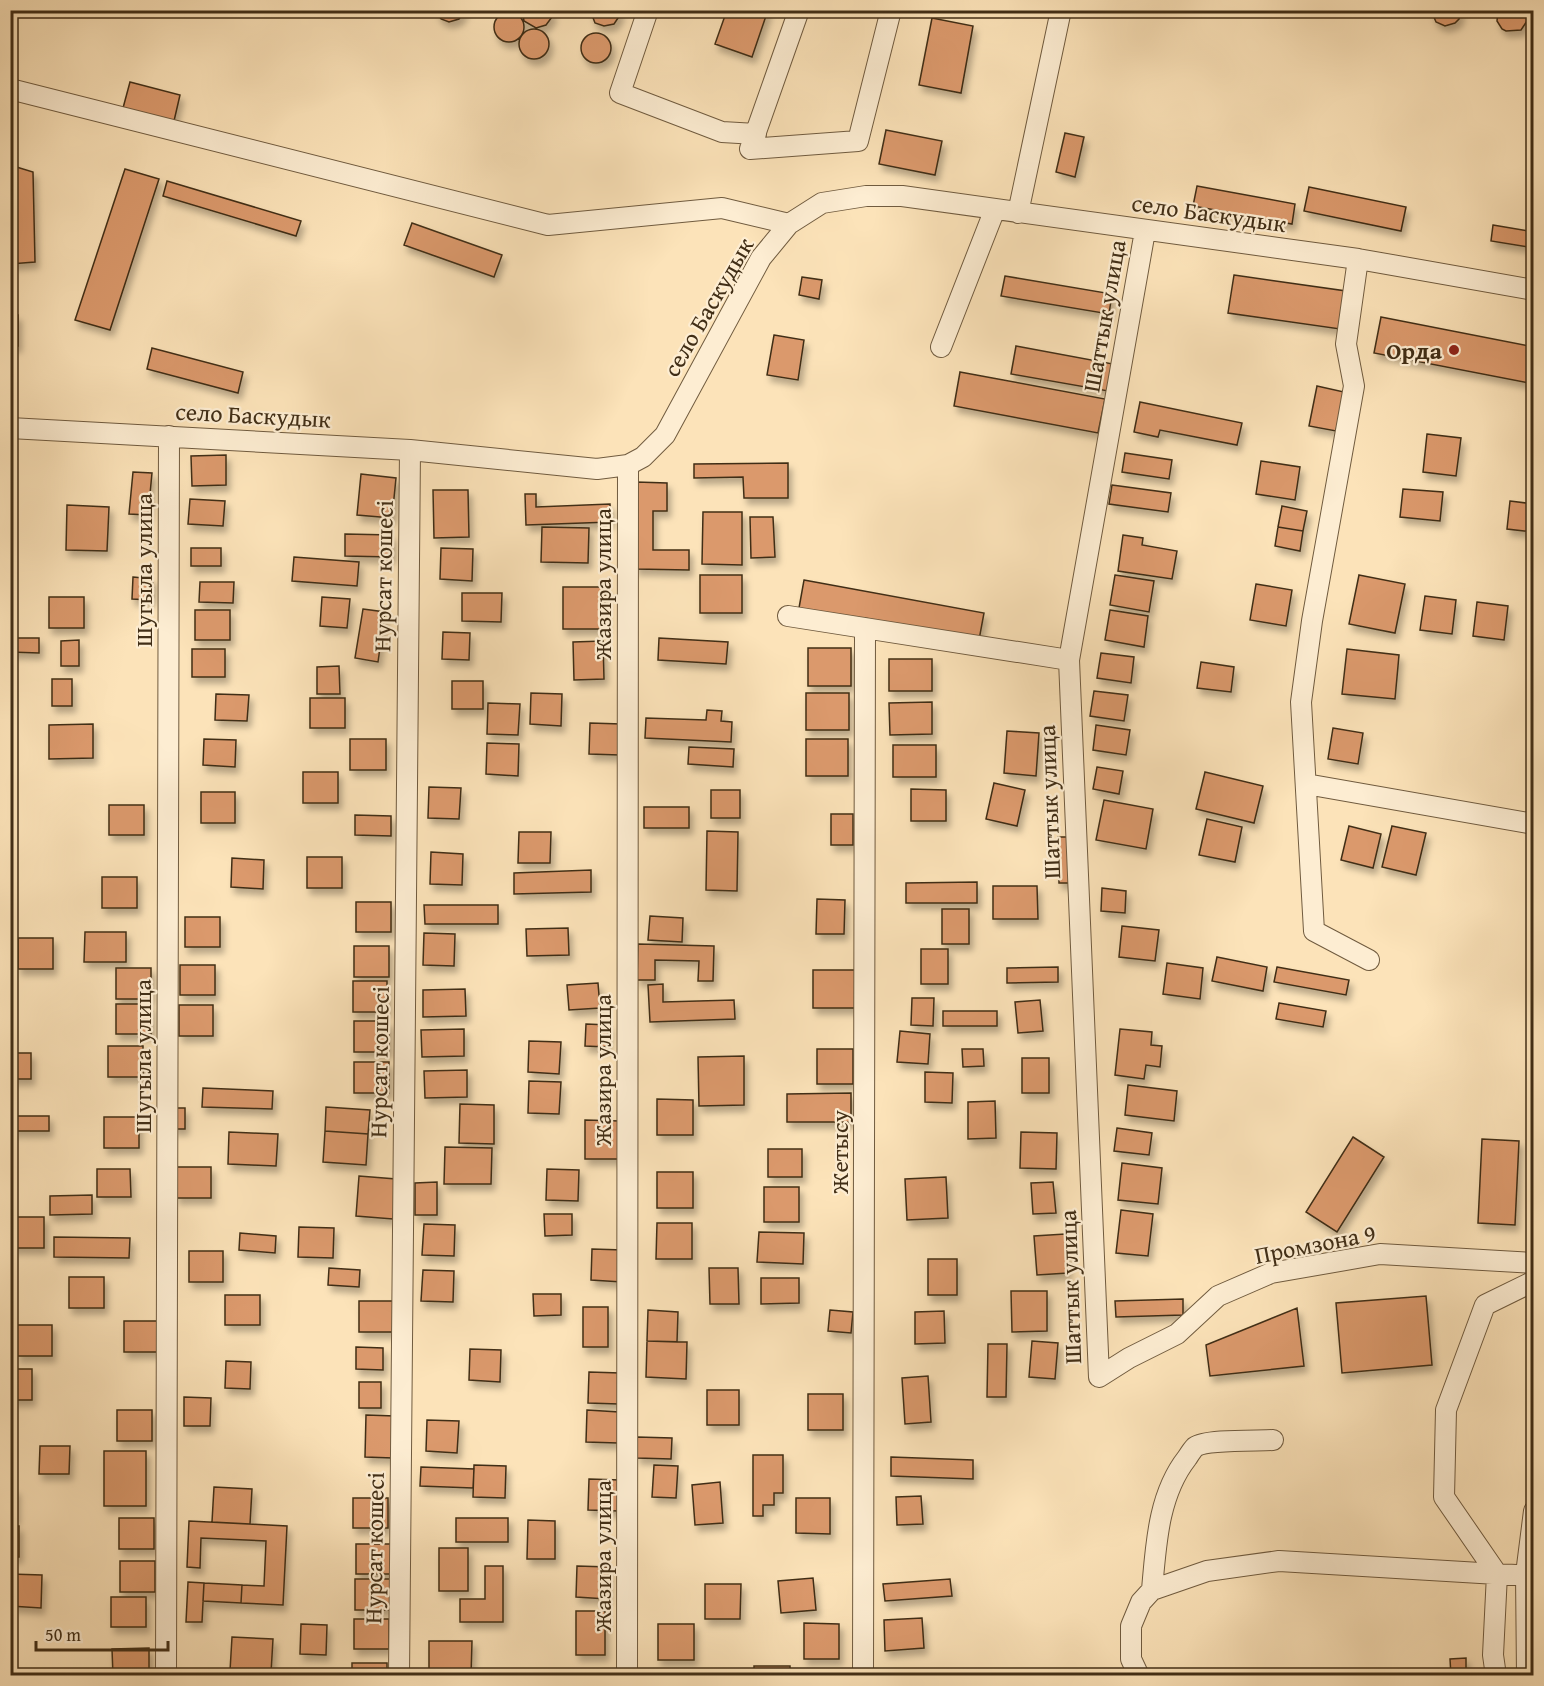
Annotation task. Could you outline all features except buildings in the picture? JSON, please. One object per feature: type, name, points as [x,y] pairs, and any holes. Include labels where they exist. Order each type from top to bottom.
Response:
[{"type":"street","points":[[648,10],[620,93],[722,132],[756,134]]},
{"type":"street","points":[[799,10],[750,149],[858,141],[891,10]]},
{"type":"street","points":[[1017,213],[1061,10]]},
{"type":"street","points":[[10,89],[548,225],[722,208],[789,224]]},
{"type":"street","name":"село Баскудык","points":[[10,428],[410,450],[597,468],[628,465],[643,457],[665,435],[761,258],[789,224],[822,203],[866,196],[902,196],[1358,259],[1533,290]]},
{"type":"street","points":[[941,347],[995,209]]},
{"type":"street","name":"Шаттык улица","points":[[1099,1377],[1069,660],[1145,231]]},
{"type":"street","points":[[1358,259],[1346,344],[1354,386],[1314,609],[1301,702],[1314,931],[1369,960]]},
{"type":"street","name":"Шугыла улица","points":[[166,1676],[169,436]]},
{"type":"street","name":"Нурсат кошесi","points":[[399,1676],[410,450]]},
{"type":"street","name":"Жазира улица","points":[[627,1676],[628,465]]},
{"type":"street","points":[[788,616],[1069,660]]},
{"type":"street","name":"Жетысу","points":[[863,1676],[865,628]]},
{"type":"street","points":[[1306,784],[1533,824]]},
{"type":"street","name":"Промзона 9","points":[[1099,1377],[1129,1358],[1177,1334],[1218,1296],[1271,1273],[1380,1254],[1533,1263]]},
{"type":"street","points":[[1496,1676],[1493,1655],[1497,1574],[1444,1497],[1446,1410],[1485,1305],[1533,1281]]},
{"type":"street","points":[[1152,1590],[1155,1550],[1163,1509],[1175,1473],[1196,1446],[1216,1442],[1273,1440]]},
{"type":"street","points":[[1525,1671],[1533,1511]]},
{"type":"street","points":[[1139,1676],[1131,1659],[1131,1626],[1142,1602],[1152,1590],[1207,1571],[1279,1561],[1528,1575]]},
{"type":"place","name":"Орда","points":[[1454,350]]}]
